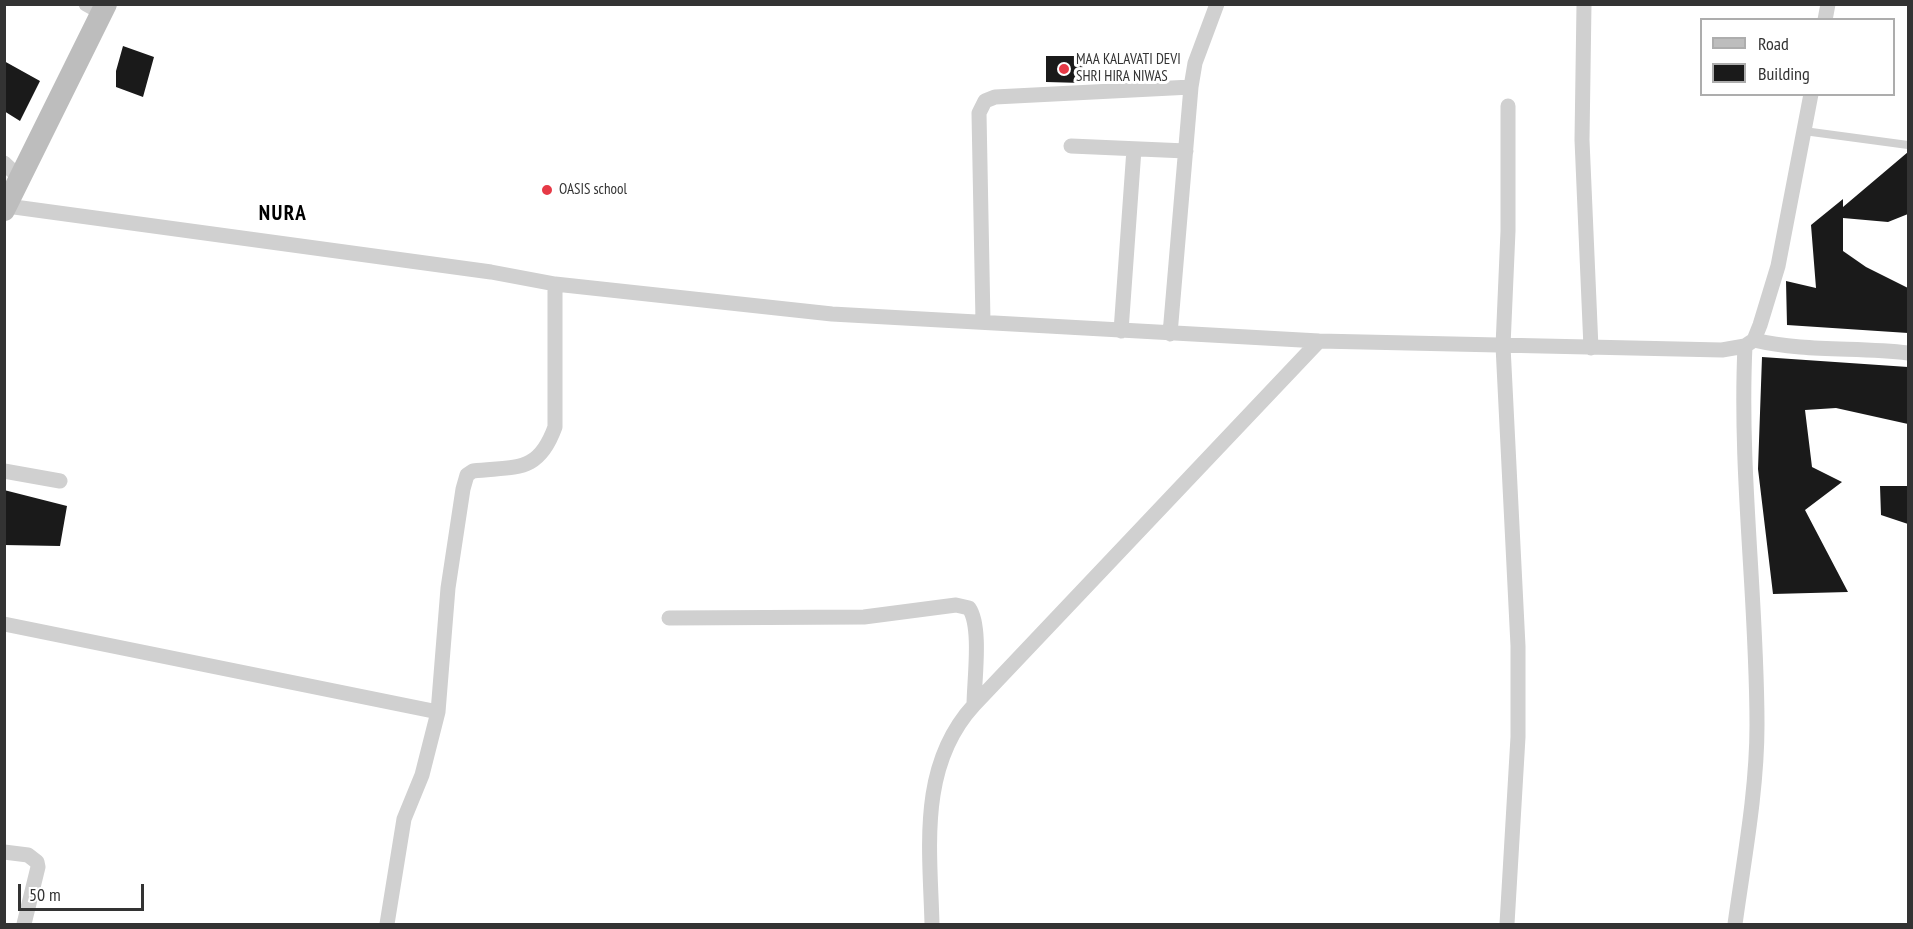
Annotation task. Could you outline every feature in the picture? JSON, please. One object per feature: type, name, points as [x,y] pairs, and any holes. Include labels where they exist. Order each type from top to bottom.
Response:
[{"type":"main road","points":[[6,208],[98,7]]},
{"type":"street","points":[[1170,334],[1191,87],[1195,63],[1217,4]]},
{"type":"street","points":[[1584,4],[1582,140],[1592,348]]},
{"type":"street","points":[[983,322],[979,112],[985,101],[995,97],[1191,87]]},
{"type":"street","points":[[1735,924],[1757,728],[1756,646],[1744,443],[1749,343],[1778,266],[1811,96]]},
{"type":"street","points":[[1507,924],[1518,736],[1518,646],[1503,346],[1508,231],[1508,106]]},
{"type":"street","points":[[1071,146],[1186,151]]},
{"type":"street","points":[[1121,331],[1134,149]]},
{"type":"street","points":[[4,163],[21,179]]},
{"type":"street","points":[[6,208],[491,272],[555,284],[832,314],[1319,341],[1722,350],[1749,343],[1786,348],[1873,349],[1908,353]]},
{"type":"street","points":[[387,924],[405,819],[422,775],[438,712],[448,588],[467,475],[473,471],[528,464],[538,459],[549,444],[555,428],[555,284]]},
{"type":"street","points":[[932,924],[932,792],[941,757],[955,729],[974,705],[1319,341]]},
{"type":"street","points":[[4,471],[60,481]]},
{"type":"street","points":[[669,618],[864,617],[948,605],[969,608],[974,615],[975,628],[974,705]]},
{"type":"street","points":[[4,624],[438,712]]},
{"type":"street","points":[[4,852],[28,855],[37,862],[24,924]]},
{"type":"lane","points":[[1804,131],[1908,145]]},
{"type":"building","points":[[123,46],[154,57],[143,97],[116,87],[116,71]]},
{"type":"building","name":"MAA KALAVATI DEVI SHRI HIRA NIWAS","points":[[1046,56],[1083,56],[1083,83],[1046,82]]},
{"type":"building","points":[[4,61],[40,81],[20,121],[4,111]]},
{"type":"building","points":[[1908,152],[1908,214],[1888,222],[1843,218],[1843,251],[1866,267],[1908,288],[1908,333],[1787,325],[1786,281],[1816,288],[1811,225],[1843,199],[1843,207]]},
{"type":"building","points":[[1762,357],[1908,367],[1908,424],[1836,408],[1805,410],[1812,467],[1842,482],[1805,510],[1848,592],[1773,594],[1758,469]]},
{"type":"building","points":[[1880,486],[1907,486],[1908,524],[1881,515]]},
{"type":"building","points":[[4,490],[67,506],[60,546],[4,545]]},
{"type":"place","name":"MAA KALAVATI DEVI SHRI HIRA NIWAS","points":[[1064,69]]},
{"type":"place","name":"OASIS school","points":[[547,190]]},
{"type":"district","name":"NURA","points":[[283,214]]}]
